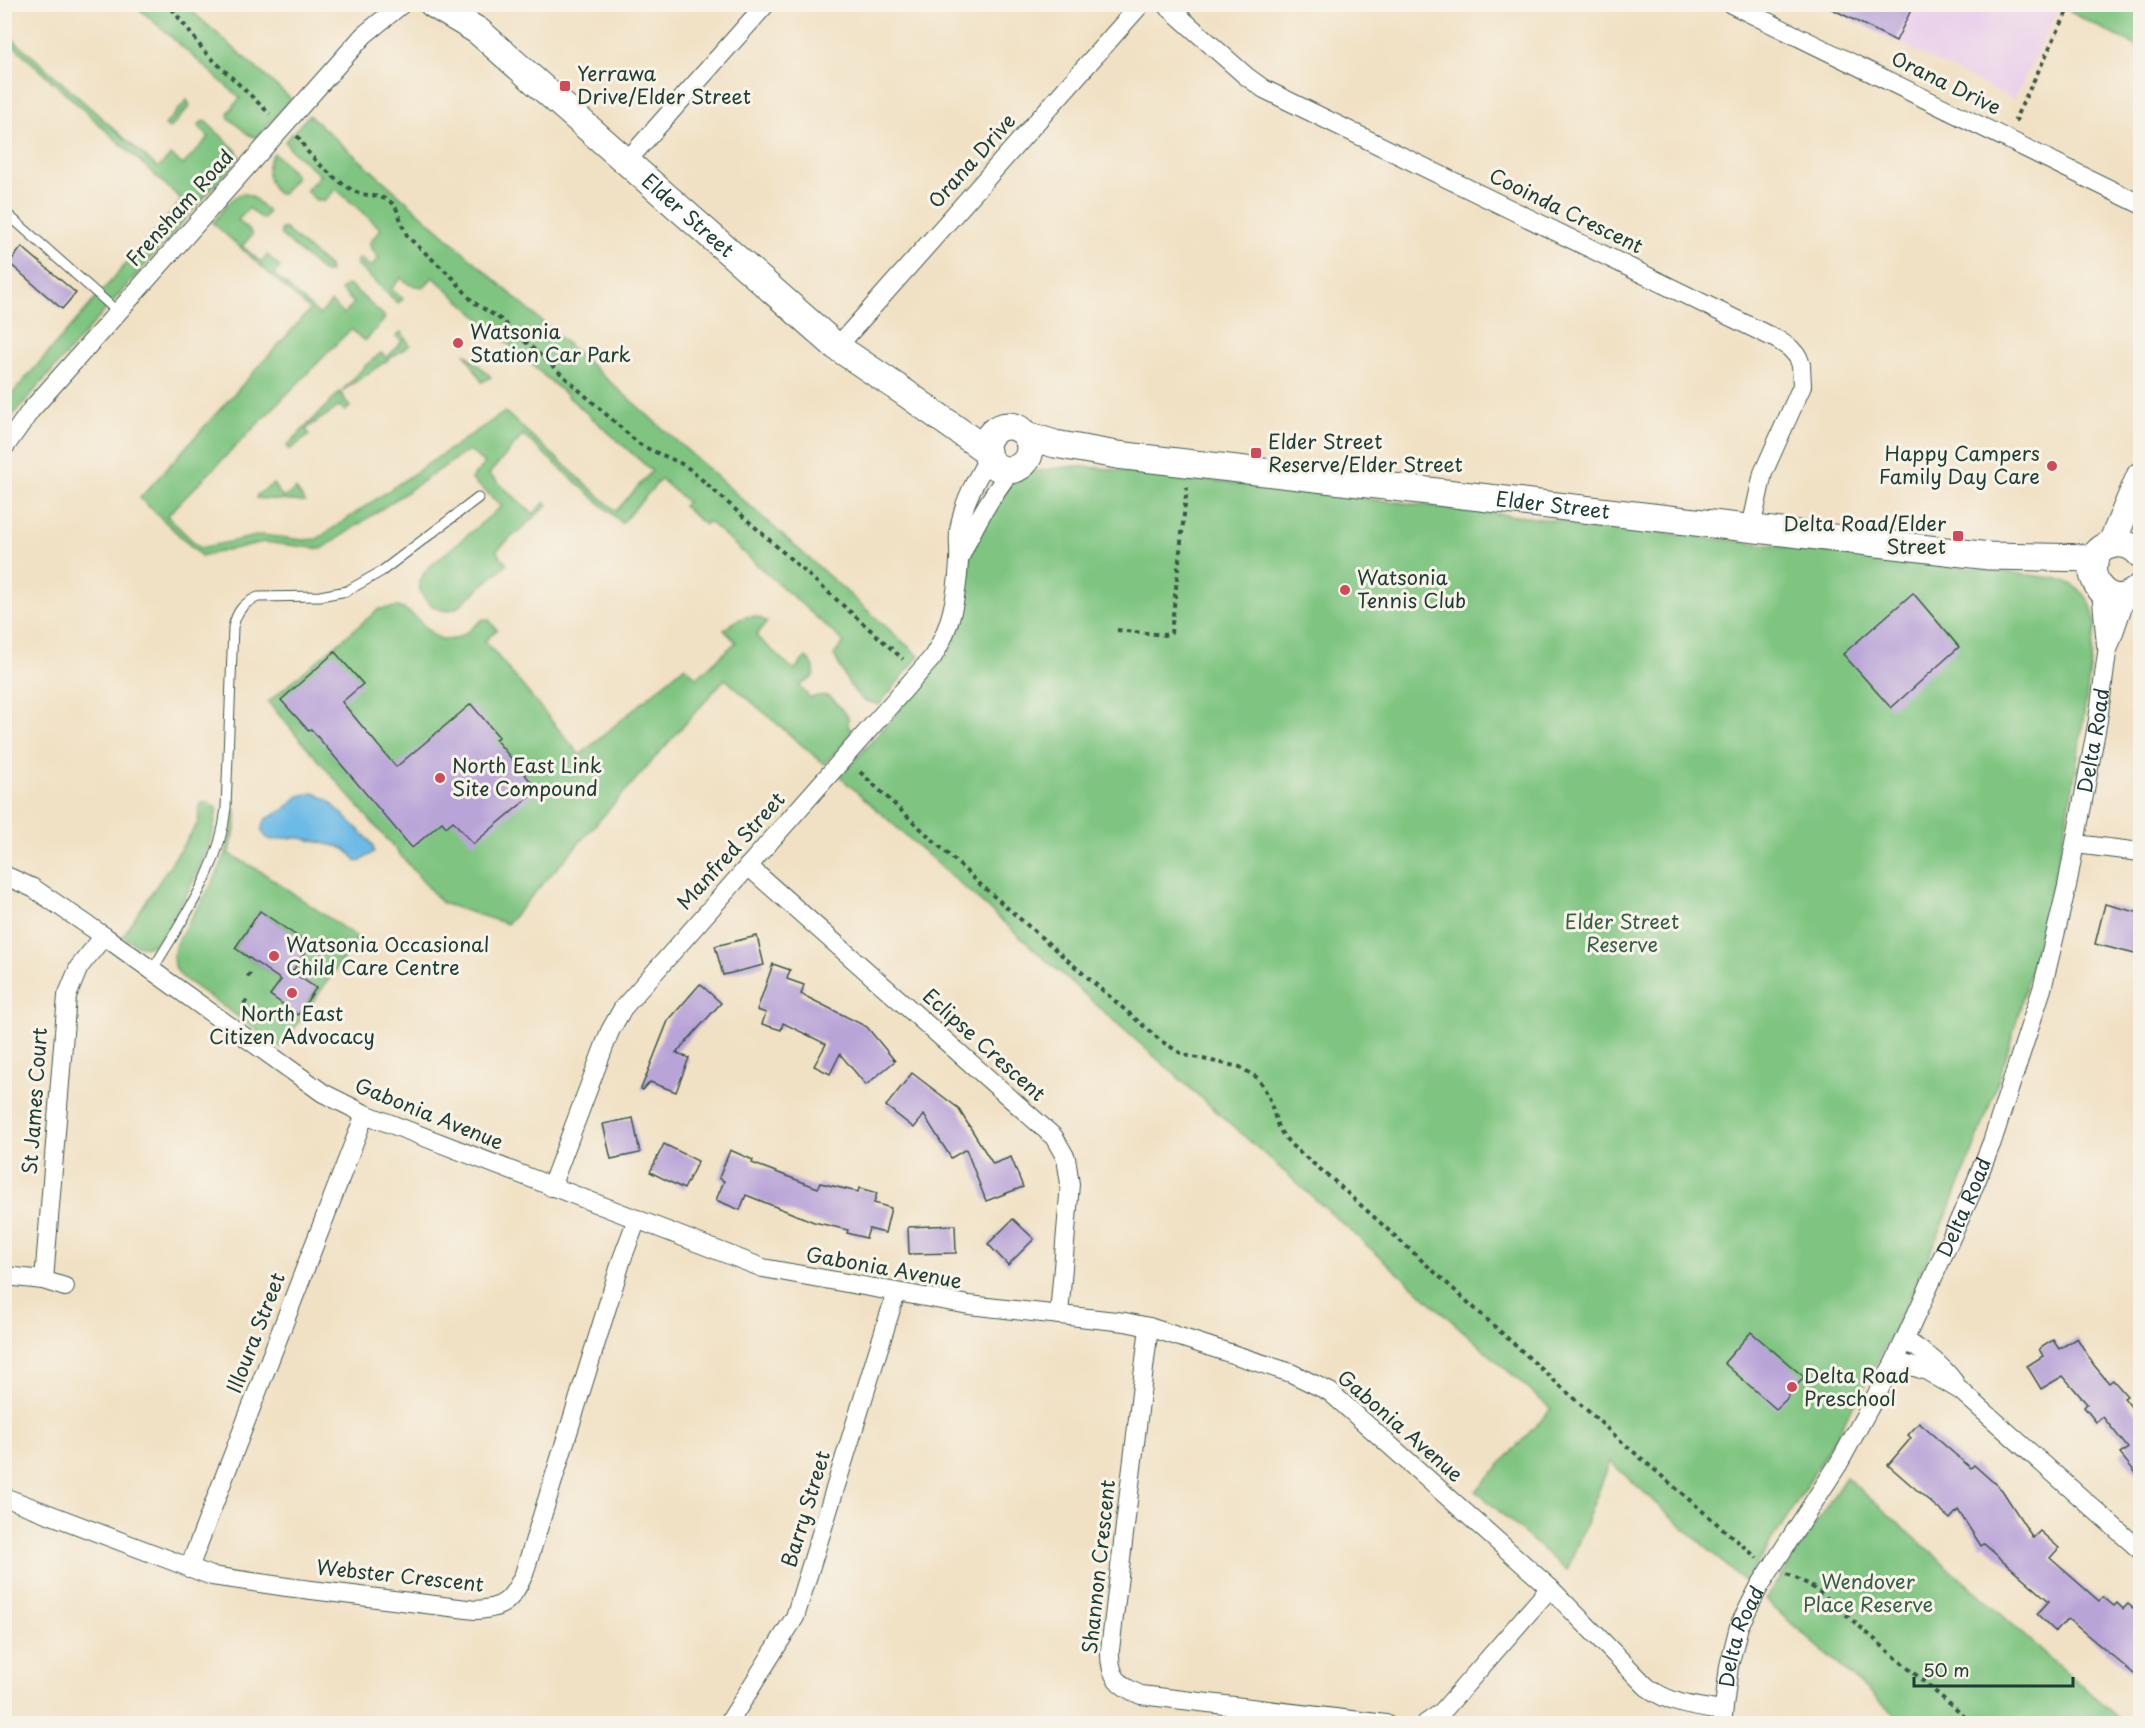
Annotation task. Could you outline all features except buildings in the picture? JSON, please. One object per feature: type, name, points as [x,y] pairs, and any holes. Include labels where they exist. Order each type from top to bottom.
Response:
[{"type":"street","name":"Frensham Road","points":[[364,35],[381,4]]},
{"type":"street","name":"Frensham Road","points":[[4,448],[31,410],[364,35],[402,4]]},
{"type":"street","name":"Elder Street","points":[[433,4],[477,31],[837,347],[904,392],[1001,454],[1117,455]]},
{"type":"street","name":"Elder Street","points":[[458,4],[477,31]]},
{"type":"street","points":[[626,162],[766,4]]},
{"type":"street","name":"Orana Drive","points":[[837,347],[1141,4]]},
{"type":"street","name":"Cooinda Crescent","points":[[1164,4],[1246,76],[1264,88],[1778,340],[1790,348],[1801,365],[1802,386],[1762,473],[1751,528]]},
{"type":"street","name":"Orana Drive","points":[[1734,5],[2140,204]]},
{"type":"street","name":"Frensham Road","points":[[4,433],[31,410]]},
{"type":"street","name":"Elder Street","points":[[1001,454],[1009,426],[1021,430],[1026,435],[1055,444],[1117,455],[1989,556],[2111,576],[2125,544],[2139,553]]},
{"type":"street","name":"Manfred Street","points":[[959,559],[976,522],[990,499],[1001,454]]},
{"type":"street","name":"Manfred Street","points":[[551,1187],[616,1017],[932,658],[947,632],[951,619],[959,559],[957,538],[969,494],[1001,454]]},
{"type":"street","name":"Delta Road","points":[[2138,484],[2139,553]]},
{"type":"street","name":"Delta Road","points":[[1723,1717],[1729,1666],[1739,1626],[1749,1604],[1834,1471],[1895,1361],[1971,1194],[1992,1142],[2042,989],[2067,886],[2098,720],[2107,653],[2111,576],[2138,484]]},
{"type":"street","name":"Delta Road","points":[[2107,653],[2111,576]]},
{"type":"street","points":[[2076,844],[2140,852]]},
{"type":"street","name":"Eclipse Crescent","points":[[748,866],[1054,1137],[1066,1158],[1070,1184],[1059,1315]]},
{"type":"street","name":"Gabonia Avenue","points":[[4,875],[33,888],[104,936],[323,1093],[366,1114],[551,1187],[763,1269],[988,1308],[1125,1322],[1149,1327],[1291,1373],[1330,1392],[1550,1588],[1647,1687],[1659,1696],[1723,1717]]},
{"type":"street","name":"St James Court","points":[[44,1280],[67,996],[79,967],[104,936]]},
{"type":"street","name":"Illoura Street","points":[[189,1568],[366,1114]]},
{"type":"street","name":"Webster Crescent","points":[[4,1497],[212,1576],[475,1610],[499,1606],[514,1594],[524,1574],[622,1259],[637,1219]]},
{"type":"street","points":[[6,1276],[44,1280],[65,1287]]},
{"type":"street","name":"Barry Street","points":[[728,1724],[788,1629],[800,1603],[896,1293]]},
{"type":"street","name":"Shannon Crescent","points":[[1149,1327],[1110,1650],[1112,1671],[1119,1683],[1128,1690],[1142,1695],[1386,1724]]},
{"type":"street","points":[[1905,1340],[1929,1354],[1942,1366],[1961,1391]]},
{"type":"street","points":[[1895,1361],[1927,1371],[1961,1391],[2140,1550]]},
{"type":"street","points":[[1425,1724],[1441,1713],[1550,1588]]},
{"type":"lane","points":[[4,211],[118,312]]},
{"type":"lane","points":[[152,971],[202,886],[223,833],[235,616],[249,601],[258,597],[334,595],[355,587],[382,571],[478,498]]},
{"type":"path","points":[[164,4],[173,10],[204,51],[267,112],[299,138],[316,160],[352,190],[392,203],[408,238],[454,279],[473,303],[500,319],[638,443],[691,470],[903,659]]},
{"type":"path","points":[[2025,124],[2015,119],[2071,4]]},
{"type":"path","points":[[1117,630],[1164,635],[1171,633],[1187,486]]},
{"type":"path","points":[[860,772],[981,885],[1161,1041],[1184,1055],[1240,1067],[1258,1078],[1269,1097],[1278,1127],[1291,1145],[1332,1179],[1745,1549],[1772,1568],[1802,1581],[1823,1594],[1973,1724]]},
{"type":"path","points":[[248,977],[251,971]]},
{"type":"shaded area","points":[[1822,5],[2061,5],[2014,100]]},
{"type":"green space","points":[[135,5],[185,5],[291,99],[257,138],[248,134],[229,118],[228,113],[240,98]]},
{"type":"green space","points":[[2074,5],[2140,5],[2140,48],[2070,12]]},
{"type":"green space","points":[[5,32],[158,168],[171,155],[183,165],[209,137],[198,126],[205,121],[235,149],[240,157],[5,424],[5,402],[182,200],[5,38]]},
{"type":"green space","points":[[187,100],[190,106],[168,128],[165,125]]},
{"type":"green space","points":[[309,115],[919,656],[879,705],[863,700],[849,684],[834,655],[844,642],[708,521],[705,525],[683,506],[687,502],[661,479],[622,523],[523,435],[489,474],[533,514],[545,502],[548,505],[496,551],[507,564],[458,607],[447,611],[432,605],[424,598],[420,588],[421,578],[427,569],[502,506],[471,479],[485,464],[469,450],[322,549],[264,542],[201,556],[140,498],[310,310],[213,223],[228,203],[243,194],[254,198],[267,210],[267,214],[262,219],[249,208],[238,220],[252,235],[242,246],[261,262],[267,255],[280,267],[274,274],[320,315],[331,302],[344,314],[354,303],[341,290],[347,285],[384,316],[384,320],[366,340],[351,329],[167,516],[200,548],[262,535],[303,540],[317,539],[505,412],[616,511],[652,471],[433,277],[424,287],[410,285],[401,278],[391,289],[403,299],[398,303],[357,265],[357,260],[360,258],[371,267],[379,258],[371,249],[370,242],[381,229],[336,189],[324,201],[317,201],[306,191],[320,175],[291,150],[285,141]]},
{"type":"green space","points":[[274,153],[295,174],[295,179],[282,194],[274,190],[269,180],[268,163]]},
{"type":"green space","points":[[284,228],[329,267],[330,272],[324,273],[281,235],[281,229]]},
{"type":"green space","points":[[401,332],[410,345],[342,391],[365,366],[381,353],[387,358],[402,341],[396,336]]},
{"type":"green space","points":[[465,353],[490,376],[491,377],[482,382]]},
{"type":"green space","points":[[340,392],[350,407],[345,411],[340,406],[306,429],[310,435],[289,450],[287,446]]},
{"type":"green space","name":"Elder Street Reserve","points":[[1074,466],[2055,578],[2073,585],[2086,596],[2093,611],[2095,630],[2080,745],[2065,828],[2021,1007],[1983,1123],[1957,1192],[1927,1260],[1861,1392],[1824,1457],[1745,1582],[1610,1462],[1567,1571],[1476,1491],[1551,1409],[840,777],[949,652],[961,618],[970,551],[1003,489],[1017,477],[1031,472]]},
{"type":"green space","points":[[273,484],[283,498],[296,489],[305,502],[256,498]]},
{"type":"green space","points":[[397,607],[414,616],[428,630],[442,639],[451,640],[461,636],[484,619],[489,620],[497,630],[485,641],[580,755],[685,666],[697,678],[736,642],[724,630],[745,617],[756,617],[767,622],[756,636],[794,670],[806,657],[810,661],[814,668],[813,677],[799,686],[810,698],[824,695],[832,699],[848,717],[848,726],[853,733],[824,764],[725,679],[507,924],[442,903],[268,702],[379,609]]},
{"type":"green space","points":[[200,803],[208,803],[217,808],[211,840],[201,863],[176,914],[159,940],[144,947],[136,945],[123,936],[198,823]]},
{"type":"green space","points":[[236,809],[236,826],[229,854],[260,871],[358,938],[281,1047],[183,978],[174,963],[173,957],[178,941],[221,866],[228,848]],"holes":[[[260,911],[310,945],[292,972],[316,988],[298,1014],[271,995],[281,980],[235,948]]]},
{"type":"green space","name":"Wendover Place Reserve","points":[[1846,1477],[2124,1723],[1905,1723],[1765,1600]]},
{"type":"water","points":[[314,793],[328,800],[369,840],[374,852],[357,861],[340,847],[301,838],[272,840],[267,838],[261,830],[266,819],[284,810],[299,796]]},
{"type":"place","name":"Yerrawa Drive/Elder Street","points":[[565,86]]},
{"type":"place","name":"Watsonia Station Car Park","points":[[458,343]]},
{"type":"place","name":"Elder Street Reserve/Elder Street","points":[[1256,453]]},
{"type":"place","name":"Happy Campers Family Day Care","points":[[2052,466]]},
{"type":"place","name":"Delta Road/Elder Street","points":[[1958,536]]},
{"type":"place","name":"Watsonia Tennis Club","points":[[1345,590]]},
{"type":"place","name":"North East Link Site Compound","points":[[440,778]]},
{"type":"place","name":"Watsonia Occasional Child Care Centre","points":[[274,956]]},
{"type":"place","name":"North East Citizen Advocacy","points":[[292,993]]},
{"type":"place","name":"Delta Road Preschool","points":[[1792,1387]]}]
